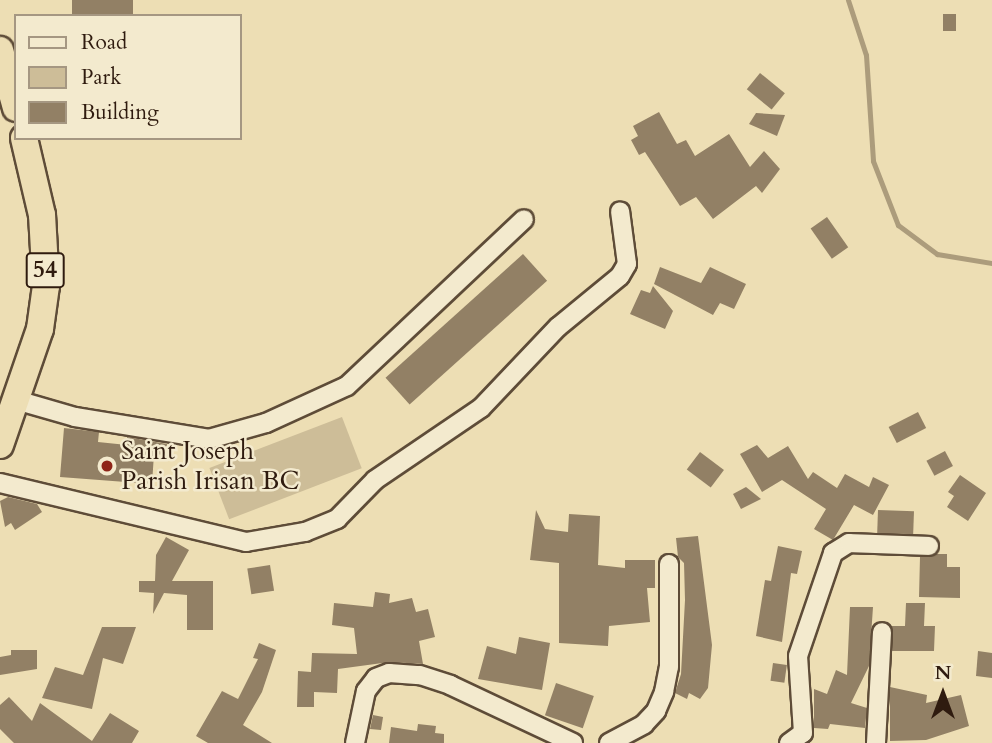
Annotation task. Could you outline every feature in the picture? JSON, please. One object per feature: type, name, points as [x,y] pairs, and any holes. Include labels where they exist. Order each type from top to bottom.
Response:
[{"type":"highway","points":[[0,50],[14,101]]},
{"type":"highway","name":"54","points":[[0,445],[40,329],[46,286],[42,215],[24,140]]},
{"type":"street","points":[[0,483],[246,542],[285,537],[326,523],[375,480],[481,408],[558,327],[620,276],[627,264],[620,211]]},
{"type":"street","points":[[16,400],[75,417],[209,439],[266,423],[348,386],[524,219]]},
{"type":"street","points":[[802,740],[798,656],[833,554],[849,543],[929,546]]},
{"type":"street","points":[[609,743],[644,724],[656,711],[664,692],[669,667],[669,564]]},
{"type":"street","points":[[876,743],[882,632]]},
{"type":"street","points":[[355,743],[366,691],[376,678],[388,673],[420,675],[450,685],[573,743]]},
{"type":"green space","points":[[342,417],[362,468],[229,519],[209,468]]},
{"type":"building","points":[[72,0],[133,0],[133,14],[72,14]]},
{"type":"building","points":[[943,14],[956,14],[956,31],[943,31]]},
{"type":"building","points":[[760,73],[785,93],[772,109],[747,89]]},
{"type":"building","points":[[659,112],[677,144],[686,140],[695,156],[729,134],[750,167],[764,151],[780,169],[762,193],[756,186],[713,219],[696,197],[680,206],[645,152],[639,155],[631,140],[638,136],[633,126]]},
{"type":"building","points":[[756,113],[785,115],[777,136],[749,124]]},
{"type":"building","points":[[827,217],[848,247],[832,259],[811,228]]},
{"type":"building","points":[[523,254],[547,281],[410,405],[386,378]]},
{"type":"building","points":[[660,267],[701,283],[710,267],[746,284],[734,309],[720,303],[713,315],[654,284]]},
{"type":"building","points":[[653,286],[673,311],[665,329],[630,314],[641,290],[650,293]]},
{"type":"building","points":[[918,412],[926,428],[897,443],[889,427]]},
{"type":"building","name":"Saint Joseph Parish Irisan BC","points":[[64,428],[99,432],[98,442],[127,445],[127,437],[167,444],[166,455],[154,454],[152,484],[60,477]]},
{"type":"building","points":[[757,445],[768,458],[788,446],[808,479],[813,472],[837,488],[845,474],[869,487],[873,477],[889,485],[873,515],[854,505],[833,540],[814,529],[826,509],[782,480],[762,492],[740,454]]},
{"type":"building","points":[[945,451],[953,466],[934,476],[926,461]]},
{"type":"building","points":[[700,452],[724,470],[711,488],[687,470]]},
{"type":"building","points":[[960,475],[986,493],[968,521],[947,507],[954,496],[948,492]]},
{"type":"building","points":[[746,487],[761,499],[741,509],[733,494]]},
{"type":"building","points":[[8,497],[37,504],[42,512],[15,530],[11,523],[5,527],[0,501]]},
{"type":"building","points":[[536,510],[545,529],[568,532],[569,514],[600,516],[598,565],[625,568],[625,560],[655,560],[655,588],[647,588],[650,622],[609,626],[608,646],[559,643],[559,563],[530,560]]},
{"type":"building","points":[[878,510],[914,511],[913,534],[877,533]]},
{"type":"building","points":[[698,536],[712,645],[708,688],[700,699],[689,693],[687,699],[675,693],[681,674],[685,600],[684,563],[678,557],[676,538]]},
{"type":"building","points":[[166,537],[189,550],[172,581],[213,581],[213,630],[187,630],[187,595],[164,593],[153,614],[154,593],[139,592],[139,581],[155,581],[156,555]]},
{"type":"building","points":[[778,546],[802,551],[797,574],[791,573],[782,642],[756,636],[765,580],[771,581]]},
{"type":"building","points":[[947,554],[947,567],[960,567],[960,598],[919,597],[920,557]]},
{"type":"building","points":[[270,565],[274,591],[251,594],[247,569]]},
{"type":"building","points":[[375,592],[390,594],[389,603],[412,598],[416,612],[428,609],[435,637],[419,641],[423,664],[390,662],[338,669],[337,693],[314,692],[314,707],[297,707],[298,671],[311,672],[312,653],[357,654],[354,628],[332,625],[334,603],[373,607]]},
{"type":"building","points":[[906,603],[925,603],[924,626],[935,626],[934,651],[892,651],[891,626],[905,626]]},
{"type":"building","points":[[850,607],[873,607],[869,666],[851,703],[867,708],[865,728],[830,724],[828,729],[814,728],[814,689],[827,694],[836,670],[847,675]]},
{"type":"building","points":[[102,627],[136,627],[123,664],[103,658],[92,709],[42,698],[55,667],[83,675]]},
{"type":"building","points":[[519,637],[550,643],[542,690],[478,679],[487,646],[516,654]]},
{"type":"building","points":[[259,643],[276,650],[262,692],[243,725],[272,743],[208,743],[196,736],[222,691],[238,699],[258,659],[253,658]]},
{"type":"building","points":[[11,650],[37,650],[37,669],[0,675],[0,657],[11,655]]},
{"type":"building","points":[[978,651],[992,653],[992,678],[976,676]]},
{"type":"building","points":[[773,663],[787,665],[784,683],[770,681]]},
{"type":"building","points":[[556,683],[594,696],[583,728],[545,715]]},
{"type":"building","points":[[890,687],[927,695],[926,703],[961,695],[969,726],[926,740],[890,741]]},
{"type":"building","points":[[9,697],[32,721],[40,703],[92,741],[110,713],[139,731],[132,743],[14,743],[0,729],[0,705]]},
{"type":"building","points":[[373,715],[383,717],[381,730],[370,729]]},
{"type":"building","points":[[418,724],[436,726],[435,733],[444,734],[444,743],[389,743],[391,727],[417,731]]},
{"type":"waterway","points":[[848,0],[866,55],[873,161],[898,225],[937,254],[992,263]]},
{"type":"place","name":"Saint Joseph Parish Irisan BC","points":[[107,466]]}]
